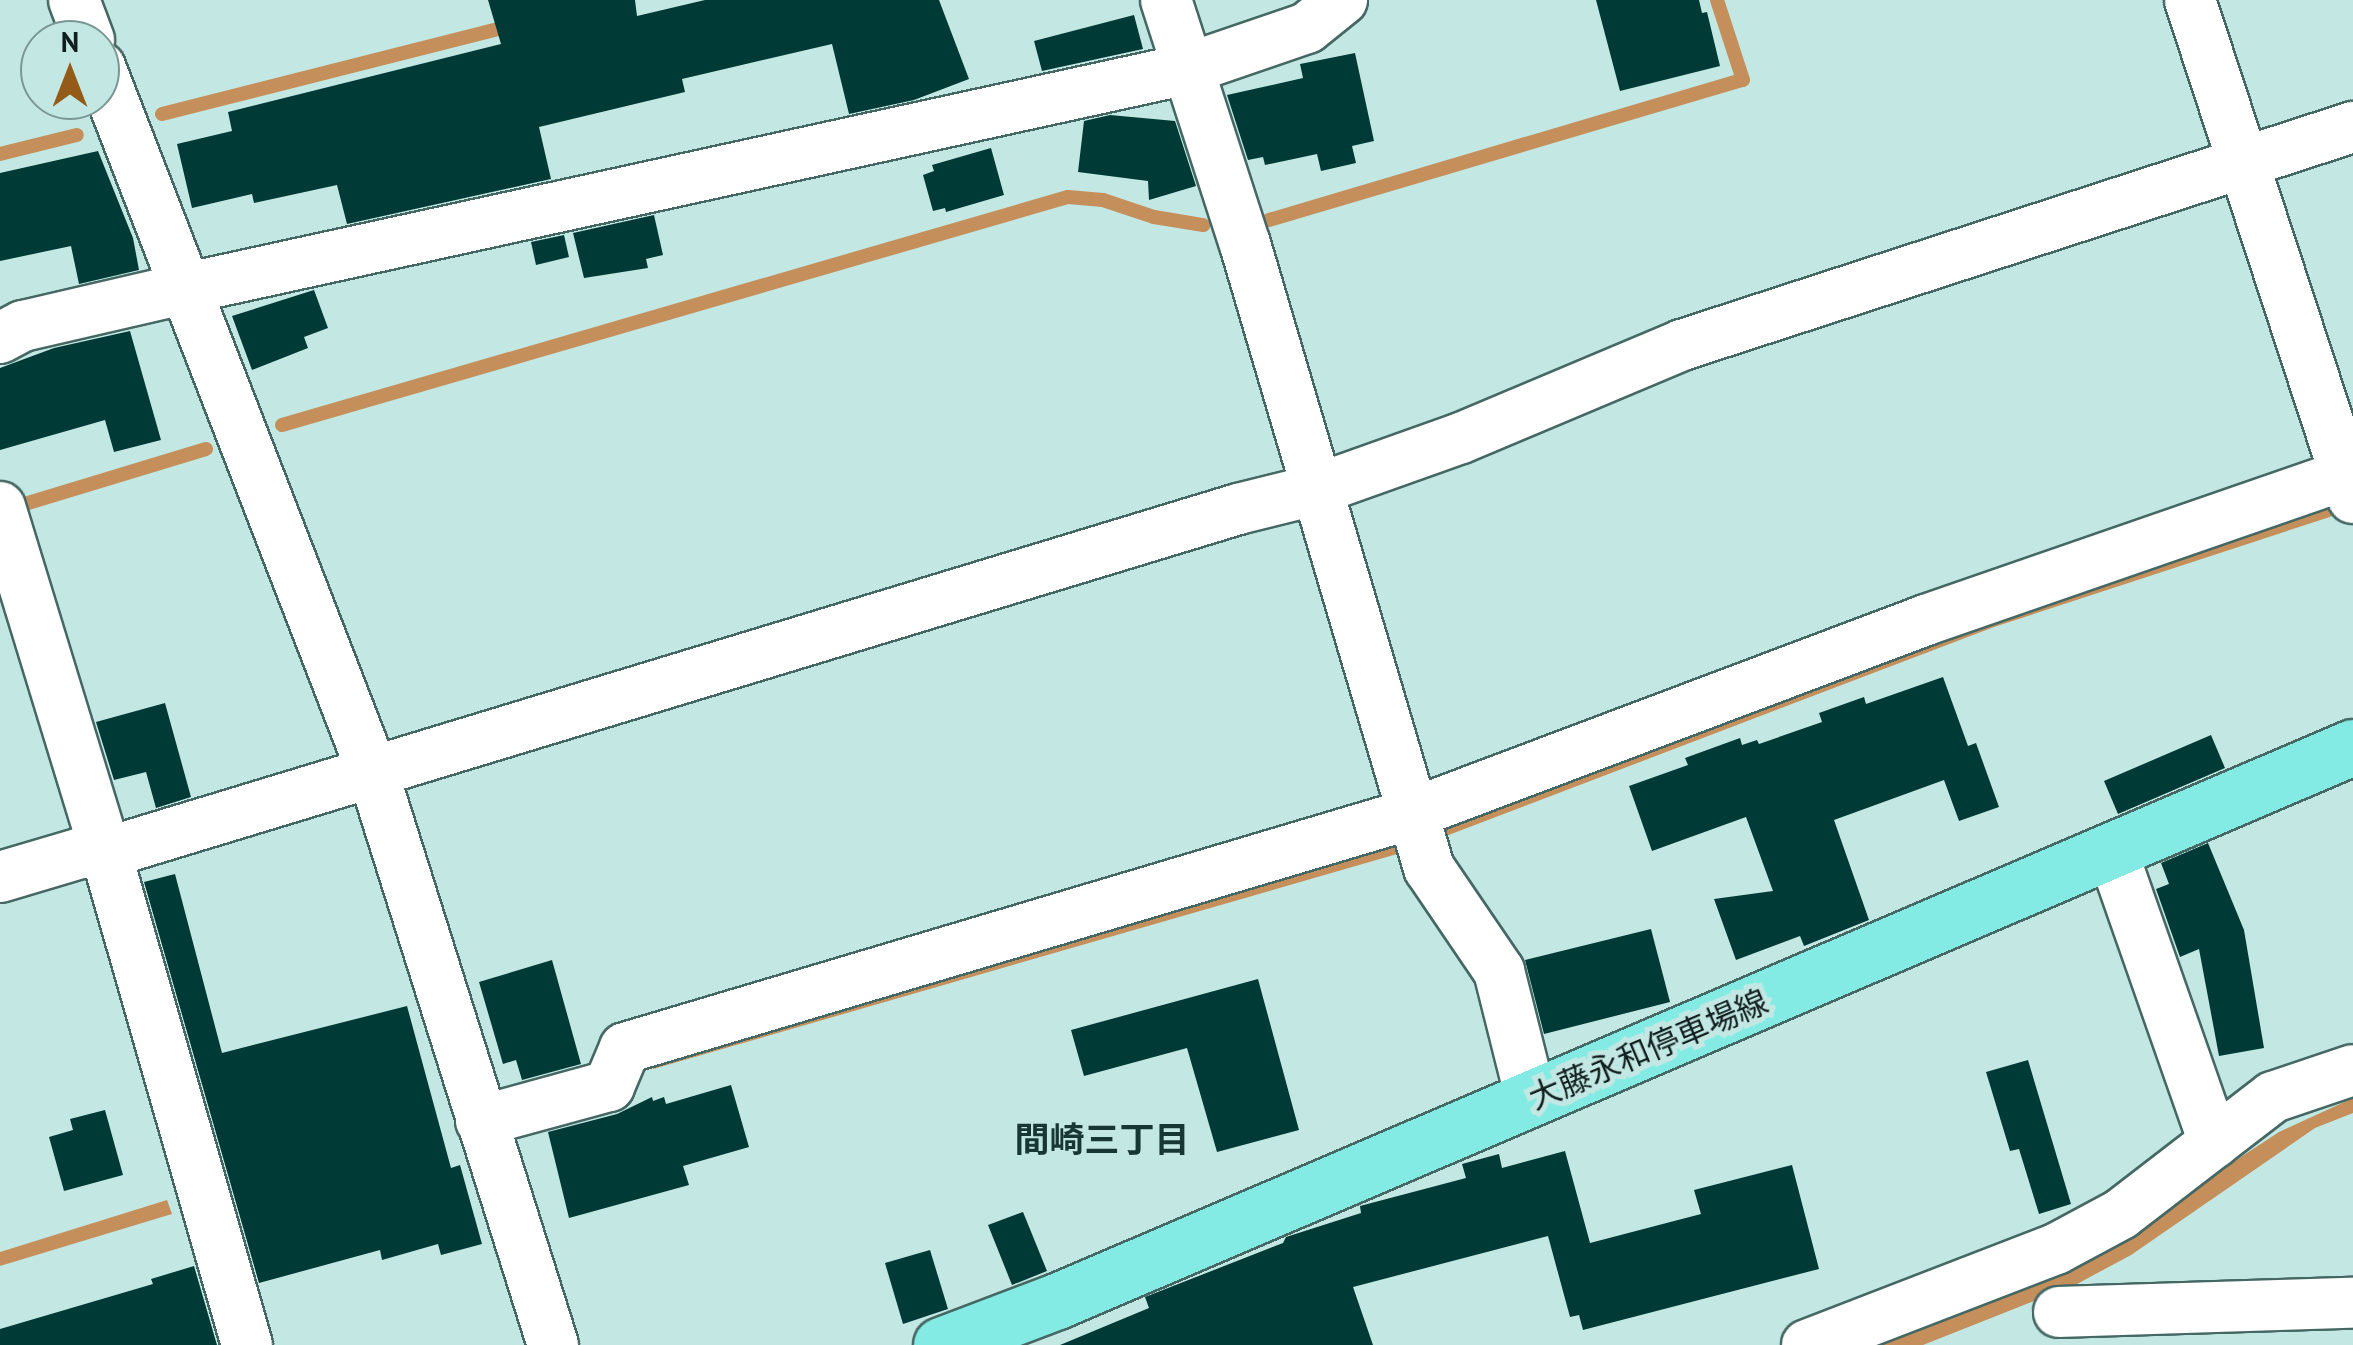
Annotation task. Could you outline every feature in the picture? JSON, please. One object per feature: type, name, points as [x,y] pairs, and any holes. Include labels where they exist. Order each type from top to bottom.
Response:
[{"type":"main road","name":"大藤永和停車場線","points":[[941,1345],[1076,1293],[2353,748]]},
{"type":"street","points":[[1166,0],[1244,244],[1416,829],[1429,868],[1499,971],[1531,1098]]},
{"type":"street","points":[[0,338],[23,326],[188,288],[1187,70],[1306,28],[1342,0]]},
{"type":"street","points":[[482,1122],[609,1086],[625,1048],[1416,829],[1926,620],[2350,482],[2190,0]]},
{"type":"street","points":[[120,116],[372,773],[553,1345]]},
{"type":"street","points":[[0,877],[81,853],[106,853],[1200,521],[1315,490],[1461,438],[1682,345],[2353,126]]},
{"type":"street","points":[[0,507],[106,853],[247,1345]]},
{"type":"street","points":[[2112,851],[2214,1143]]},
{"type":"street","points":[[2058,1294],[2121,1214],[2273,1097],[2353,1070]]},
{"type":"street","points":[[1807,1345],[2058,1294],[2353,1303]]},
{"type":"shaded area","points":[[2333,497],[2339,514],[1994,627],[1404,852],[653,1069],[647,1052]]},
{"type":"shaded area","points":[[2353,1098],[2353,1113],[2315,1128],[2131,1255],[2077,1284],[1923,1345],[1865,1345],[2195,1187],[2279,1132]]},
{"type":"shaded area","points":[[167,1200],[172,1214],[0,1266],[0,1252]]},
{"type":"building","points":[[488,0],[635,0],[637,16],[705,0],[939,0],[969,79],[914,100],[849,114],[832,44],[682,79],[685,92],[539,127],[551,179],[347,224],[337,185],[254,203],[252,194],[192,208],[177,144],[232,131],[228,112],[501,44]]},
{"type":"building","points":[[1596,0],[1699,0],[1702,13],[1707,12],[1720,66],[1620,91]]},
{"type":"building","points":[[1134,15],[1143,49],[1042,71],[1034,41]]},
{"type":"building","points":[[1355,53],[1374,141],[1352,146],[1356,163],[1321,171],[1317,154],[1265,165],[1263,157],[1248,160],[1227,95],[1303,78],[1300,64]]},
{"type":"building","points":[[1110,115],[1175,121],[1196,186],[1149,200],[1148,181],[1078,172],[1084,121]]},
{"type":"building","points":[[991,148],[1004,195],[946,212],[945,208],[933,211],[923,175],[934,171],[932,165]]},
{"type":"building","points":[[98,151],[133,238],[139,270],[79,284],[71,246],[0,261],[0,173]]},
{"type":"building","points":[[654,215],[663,255],[646,259],[648,268],[584,278],[573,233]]},
{"type":"building","points":[[564,235],[569,257],[536,265],[531,242]]},
{"type":"building","points":[[314,290],[328,328],[304,337],[308,348],[252,370],[232,316]]},
{"type":"building","points":[[130,331],[161,440],[114,452],[105,420],[0,450],[0,368],[54,348]]},
{"type":"building","points":[[1943,677],[1968,746],[1976,743],[1999,807],[1959,821],[1944,780],[1834,820],[1869,920],[1804,946],[1800,936],[1736,960],[1714,899],[1773,891],[1746,817],[1652,851],[1629,786],[1688,765],[1685,758],[1740,738],[1742,745],[1757,740],[1759,744],[1822,722],[1819,713],[1864,697],[1866,704]]},
{"type":"building","points":[[165,703],[191,797],[156,808],[146,772],[114,780],[96,722]]},
{"type":"building","points":[[2211,735],[2225,768],[2118,814],[2104,781]]},
{"type":"building","points":[[2208,843],[2244,930],[2264,1048],[2219,1056],[2199,949],[2180,957],[2156,889],[2169,884],[2161,863]]},
{"type":"building","points":[[175,874],[222,1053],[407,1006],[451,1168],[460,1165],[482,1244],[441,1255],[438,1244],[382,1260],[380,1250],[259,1283],[144,882]]},
{"type":"building","points":[[1651,929],[1670,1002],[1544,1034],[1525,960]]},
{"type":"building","points":[[552,960],[581,1064],[522,1080],[516,1060],[503,1064],[479,982]]},
{"type":"building","points":[[1258,979],[1299,1130],[1217,1152],[1187,1048],[1084,1076],[1071,1030]]},
{"type":"building","points":[[2028,1060],[2071,1204],[2039,1214],[2019,1149],[2010,1151],[1986,1072]]},
{"type":"building","points":[[731,1085],[749,1147],[683,1166],[689,1185],[569,1218],[548,1132],[617,1114],[652,1097],[653,1101],[664,1097],[666,1104]]},
{"type":"building","points":[[105,1110],[123,1175],[64,1191],[49,1137],[73,1130],[70,1119]]},
{"type":"building","points":[[1565,1151],[1590,1243],[1701,1214],[1694,1190],[1792,1165],[1819,1269],[1583,1330],[1579,1315],[1570,1317],[1548,1236],[1353,1287],[1373,1345],[1060,1345],[1149,1308],[1145,1297],[1283,1243],[1286,1237],[1361,1213],[1360,1206],[1466,1178],[1462,1164],[1499,1154],[1502,1168]]},
{"type":"building","points":[[1023,1212],[1047,1271],[1012,1285],[988,1225]]},
{"type":"building","points":[[930,1250],[948,1309],[903,1324],[885,1263]]},
{"type":"building","points":[[194,1266],[217,1345],[0,1345],[0,1329],[153,1284],[151,1279]]},
{"type":"waterway","points":[[1269,220],[1743,80],[1717,0]]},
{"type":"waterway","points":[[162,114],[515,25]]},
{"type":"waterway","points":[[0,154],[77,135]]},
{"type":"waterway","points":[[282,425],[1068,197],[1103,200],[1154,217],[1203,225]]},
{"type":"waterway","points":[[28,503],[206,449]]},
{"type":"district","name":"間崎三丁目","points":[[1102,1139]]}]
